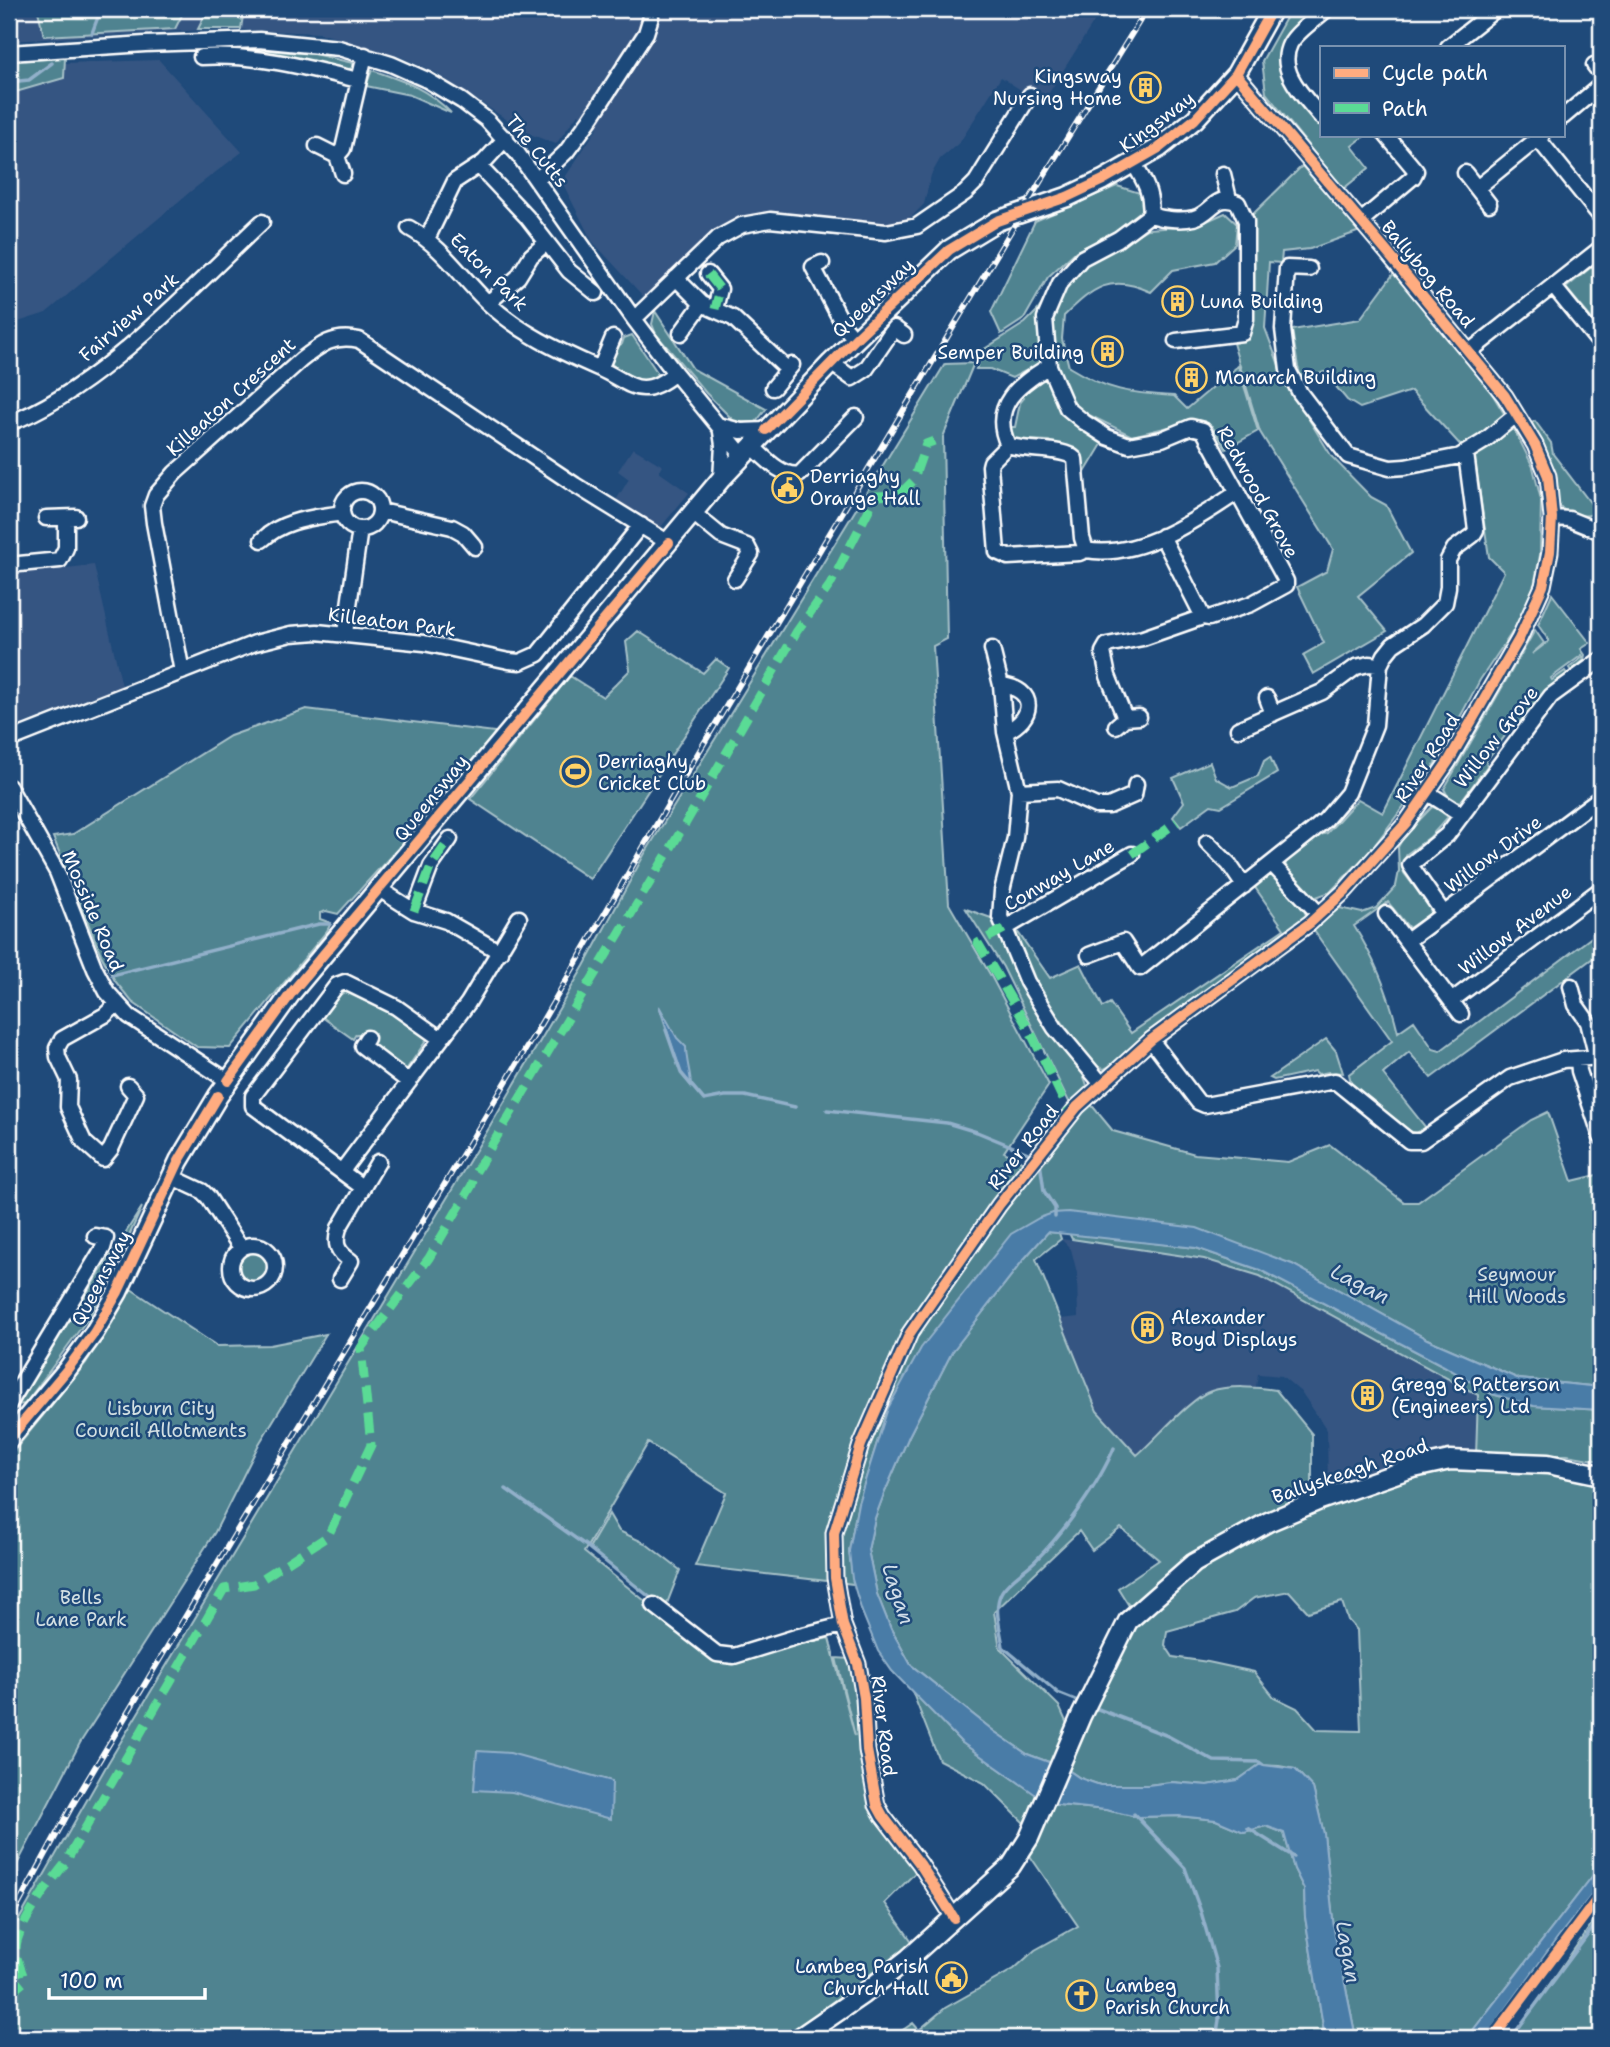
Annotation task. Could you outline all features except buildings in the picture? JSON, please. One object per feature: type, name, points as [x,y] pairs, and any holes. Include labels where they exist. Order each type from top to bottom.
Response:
[{"type":"main road","name":"Kingsway","points":[[1019,212],[1067,197],[1159,148],[1195,119],[1236,74],[1272,9]]},
{"type":"main road","name":"Queensway","points":[[12,1429],[94,1333],[118,1292],[179,1161],[228,1082],[292,992],[455,795],[721,479],[766,430],[855,339],[949,250],[982,228],[1019,212]]},
{"type":"main road","name":"Ballyskeagh Road","points":[[799,2038],[863,1994],[1000,1877],[1030,1836],[1081,1716],[1128,1621],[1194,1563],[1268,1522],[1326,1498],[1409,1469],[1450,1460],[1548,1464],[1601,1475]]},
{"type":"street","points":[[538,179],[566,152],[589,121],[646,33],[651,17],[649,9]]},
{"type":"street","points":[[1320,116],[1289,75],[1287,60],[1290,44],[1327,9]]},
{"type":"street","points":[[1457,45],[1496,9]]},
{"type":"street","points":[[243,40],[243,57]]},
{"type":"street","name":"The Cutts","points":[[9,53],[243,40],[313,44],[365,55],[427,80],[462,101],[506,138],[675,373],[719,428],[747,451],[793,476],[800,474],[856,417]]},
{"type":"street","points":[[337,156],[343,149],[365,55]]},
{"type":"street","points":[[201,57],[243,57],[300,66],[358,80]]},
{"type":"street","name":"Ballybog Road","points":[[1236,74],[1505,396],[1535,446],[1548,476],[1552,518]]},
{"type":"street","points":[[1564,116],[1601,85]]},
{"type":"street","points":[[634,319],[718,238],[742,225],[770,220],[886,232],[917,226],[965,193],[976,182],[1030,95]]},
{"type":"street","points":[[1361,221],[1413,177],[1416,171],[1387,136]]},
{"type":"street","points":[[1477,188],[1538,136],[1601,217]]},
{"type":"street","name":"Eaton Park","points":[[427,239],[455,181],[479,166],[506,138]]},
{"type":"street","points":[[317,146],[337,156],[343,174]]},
{"type":"street","points":[[1134,163],[1146,185],[1152,204],[1150,215],[1163,219],[1195,218],[1221,200],[1229,199],[1238,203],[1246,221],[1246,319],[1242,333],[1176,341]]},
{"type":"street","points":[[479,166],[527,217],[569,271],[596,293]]},
{"type":"street","points":[[1465,173],[1489,204]]},
{"type":"street","points":[[1223,174],[1229,199]]},
{"type":"street","name":"Redwood Grove","points":[[1127,720],[1108,677],[1103,652],[1107,645],[1143,638],[1251,604],[1286,585],[1203,430],[1191,426],[1162,439],[1129,445],[1107,437],[1067,408],[1049,366],[1045,318],[1060,283],[1082,258],[1118,239],[1150,215]]},
{"type":"street","name":"Fairview Park","points":[[9,424],[45,406],[114,359],[262,222]]},
{"type":"street","name":"Eaton Park","points":[[409,228],[427,239],[488,303],[539,341],[628,385],[642,388],[659,385],[675,373]]},
{"type":"street","points":[[488,303],[518,277],[531,256],[546,243]]},
{"type":"street","points":[[1469,352],[1601,248]]},
{"type":"street","points":[[822,263],[813,267],[844,326],[855,339]]},
{"type":"street","points":[[1309,269],[1287,268],[1283,330],[1289,370],[1300,393],[1348,456],[1390,468],[1466,454],[1516,415]]},
{"type":"street","points":[[681,333],[708,306],[720,289],[708,274]]},
{"type":"street","points":[[676,278],[708,306],[733,318],[790,368],[773,388]]},
{"type":"street","points":[[1554,287],[1601,345]]},
{"type":"street","points":[[831,363],[852,378],[866,369],[894,328],[904,335]]},
{"type":"street","name":"Killeaton Crescent","points":[[182,672],[154,523],[152,506],[156,495],[175,473],[301,360],[323,342],[334,339],[347,337],[359,340],[575,485],[669,543]]},
{"type":"street","points":[[600,369],[613,338]]},
{"type":"street","points":[[1049,366],[1015,389],[1006,404],[1003,421],[1005,438],[1008,445],[1021,450],[1064,452],[1075,459],[1082,538],[1086,550]]},
{"type":"street","points":[[721,479],[723,445],[719,428],[766,430]]},
{"type":"street","points":[[1008,445],[990,466],[997,552],[1008,557],[1125,548],[1162,536],[1199,519],[1238,492]]},
{"type":"street","points":[[1089,956],[1123,942],[1140,968],[1325,820],[1348,793],[1375,725],[1380,665],[1385,654],[1393,645],[1423,625],[1444,603],[1448,587],[1448,560],[1454,549],[1476,530],[1466,454]]},
{"type":"street","points":[[360,491],[377,499],[381,510],[372,527],[360,530],[346,523],[342,513],[345,501],[360,491]]},
{"type":"street","points":[[381,510],[452,527],[475,547]]},
{"type":"street","points":[[262,540],[273,530],[293,521],[342,513]]},
{"type":"street","points":[[693,513],[721,536],[747,546],[751,554],[735,579]]},
{"type":"street","points":[[9,565],[60,561],[66,548],[71,518],[46,518]]},
{"type":"street","points":[[1552,518],[1569,519],[1601,532]]},
{"type":"street","name":"River Road","points":[[954,1918],[920,1864],[877,1805],[867,1750],[858,1664],[843,1625],[835,1578],[834,1533],[861,1445],[909,1334],[999,1205],[1077,1107],[1151,1040],[1274,951],[1320,914],[1385,848],[1428,793],[1533,611],[1546,575],[1552,518]]},
{"type":"street","name":"Killeaton Park","points":[[9,740],[255,643],[291,634],[345,633],[424,643],[520,662],[538,654],[641,526]]},
{"type":"street","points":[[345,633],[360,530]]},
{"type":"street","points":[[1162,536],[1203,617]]},
{"type":"street","points":[[992,649],[1001,685],[1005,732],[1019,791],[1015,838],[1002,891],[1000,917],[1027,982],[1055,1028],[1101,1083]]},
{"type":"street","name":"Willow Grove","points":[[1444,914],[1411,870],[1413,860],[1447,835],[1551,696],[1597,659]]},
{"type":"street","points":[[1238,729],[1322,692],[1356,667],[1380,665]]},
{"type":"street","points":[[1001,685],[1016,687],[1026,695],[1028,703],[1026,717],[1019,725],[1005,732]]},
{"type":"street","points":[[1266,698],[1273,714]]},
{"type":"street","points":[[1019,791],[1058,789],[1096,806],[1109,806],[1134,795],[1136,784]]},
{"type":"street","name":"Mosside Road","points":[[9,787],[57,872],[95,969],[107,992],[130,1016],[228,1082]]},
{"type":"street","name":"Willow Grove","points":[[1428,793],[1461,814]]},
{"type":"street","name":"Willow Drive","points":[[1407,941],[1601,797]]},
{"type":"street","points":[[414,911],[430,866],[450,839]]},
{"type":"street","points":[[1207,842],[1229,864],[1244,886]]},
{"type":"street","name":"Conway Lane","points":[[1004,929],[1132,854]]},
{"type":"street","points":[[1272,864],[1320,914]]},
{"type":"street","points":[[379,889],[414,911],[446,921],[500,952]]},
{"type":"street","name":"Willow Avenue","points":[[1451,1001],[1601,889]]},
{"type":"street","points":[[1387,914],[1461,1014]]},
{"type":"street","points":[[342,1171],[468,1003],[519,918]]},
{"type":"street","points":[[362,1187],[253,1107],[253,1096],[337,985],[345,982],[396,1007],[441,1039]]},
{"type":"street","points":[[1151,1040],[1198,1102],[1205,1105],[1335,1081],[1409,1142],[1421,1142],[1510,1078],[1563,1060],[1599,1058],[1588,1022],[1576,1005],[1571,986]]},
{"type":"street","points":[[117,1004],[105,1015],[62,1039],[57,1048],[68,1080],[68,1107],[85,1143],[101,1166],[137,1093]]},
{"type":"street","points":[[367,1038],[362,1046],[409,1082]]},
{"type":"street","points":[[1578,1060],[1579,1071],[1601,1137]]},
{"type":"street","points":[[340,1279],[351,1261],[337,1248],[335,1239],[378,1162]]},
{"type":"street","points":[[172,1177],[202,1191],[208,1197],[241,1248]]},
{"type":"street","name":"Queensway","points":[[9,1404],[103,1248],[106,1238],[95,1236]]},
{"type":"street","points":[[654,1605],[717,1654],[734,1656],[843,1625]]},
{"type":"shaded area","points":[[9,9],[1102,9],[1042,104],[1001,77],[960,142],[940,159],[931,175],[924,204],[891,238],[852,239],[759,224],[716,246],[656,310],[592,241],[562,182],[598,127],[578,114],[556,144],[527,133],[436,73],[401,57],[320,33],[219,29],[9,41]]},
{"type":"shaded area","points":[[159,60],[242,152],[191,191],[46,313],[9,325],[9,94],[64,78],[65,63]]},
{"type":"shaded area","points":[[633,448],[663,466],[659,472],[689,493],[660,528],[615,502],[629,479],[618,471]]},
{"type":"shaded area","points":[[94,565],[122,686],[9,729],[9,574]]},
{"type":"shaded area","points":[[659,1006],[677,1038],[686,1047],[691,1086],[681,1073]]},
{"type":"shaded area","points":[[1068,1212],[1197,1228],[1292,1264],[1427,1339],[1519,1379],[1601,1387],[1601,1410],[1534,1406],[1492,1394],[1260,1270],[1196,1248],[1048,1232],[952,1352],[909,1436],[884,1494],[868,1550],[877,1594],[891,1629],[911,1665],[1027,1754],[1100,1785],[1171,1782],[1207,1785],[1238,1780],[1263,1765],[1295,1769],[1313,1788],[1324,1834],[1334,1929],[1356,2038],[1325,2038],[1305,1917],[1304,1889],[1294,1869],[1284,1833],[1266,1826],[1244,1832],[1216,1820],[1179,1816],[1137,1817],[1106,1810],[1049,1804],[961,1742],[892,1671],[878,1651],[862,1612],[852,1579],[849,1551],[858,1503],[888,1408],[921,1348],[1011,1234],[1039,1218]]},
{"type":"shaded area","points":[[1061,1239],[1204,1259],[1260,1276],[1478,1395],[1476,1456],[1408,1458],[1346,1484],[1328,1484],[1327,1430],[1302,1393],[1282,1376],[1258,1374],[1256,1387],[1210,1391],[1184,1411],[1138,1456],[1097,1411],[1060,1319],[1078,1317],[1077,1273],[1071,1249]]},
{"type":"shaded area","points":[[477,1751],[510,1753],[612,1781],[611,1819],[512,1792],[474,1790]]},
{"type":"shaded area","points":[[1601,1865],[1601,1883],[1485,2038],[1467,2038]]},
{"type":"green space","points":[[185,9],[175,29],[44,36],[38,11]]},
{"type":"green space","points":[[208,9],[244,9],[241,29],[198,29]]},
{"type":"green space","points":[[1291,9],[1325,9],[1281,61],[1289,88],[1300,105],[1320,124],[1320,136],[1365,136],[1352,146],[1369,168],[1343,189],[1266,93],[1262,61]]},
{"type":"green space","points":[[256,49],[314,54],[353,63],[352,68],[344,71],[314,61],[251,51]]},
{"type":"green space","points":[[65,58],[64,78],[9,94],[9,61]]},
{"type":"green space","points":[[372,70],[424,92],[451,113],[410,95],[366,86]]},
{"type":"green space","points":[[1302,166],[1360,231],[1310,249],[1282,252],[1281,263],[1269,262],[1265,328],[1294,395],[1332,457],[1371,497],[1386,505],[1411,553],[1358,596],[1387,631],[1313,674],[1303,655],[1324,643],[1297,587],[1327,571],[1333,549],[1260,432],[1233,343],[1248,340],[1250,217]]},
{"type":"green space","points":[[1117,186],[1143,194],[1145,213],[1115,233],[1076,251],[1048,277],[1024,319],[1001,334],[991,312],[1035,221]]},
{"type":"green space","points":[[1225,213],[1237,224],[1235,244],[1215,262],[1173,270],[1151,292],[1124,284],[1103,286],[1093,291],[1064,316],[1062,339],[1069,367],[1083,375],[1119,389],[1174,396],[1187,409],[1238,366],[1258,431],[1226,449],[1212,426],[1197,420],[1132,436],[1089,415],[1074,425],[1104,441],[1084,474],[1079,474],[1074,450],[1069,447],[1055,446],[1049,441],[1027,440],[1021,444],[1013,442],[1008,427],[1015,427],[1020,403],[1024,398],[1021,394],[1030,386],[1027,370],[1012,378],[990,369],[976,369],[983,350],[1025,323],[1038,310],[1057,281],[1147,229],[1196,226]]},
{"type":"green space","points":[[1601,259],[1601,330],[1566,288]]},
{"type":"green space","points":[[1394,273],[1470,357],[1517,435],[1533,467],[1541,500],[1540,555],[1533,591],[1519,622],[1480,680],[1433,767],[1371,850],[1330,892],[1311,899],[1285,872],[1286,862],[1320,835],[1327,833],[1358,799],[1383,813],[1504,572],[1489,557],[1475,461],[1411,391],[1360,408],[1347,400],[1324,372],[1302,381],[1292,330],[1360,319]]},
{"type":"green space","points":[[655,311],[693,369],[766,409],[756,422],[735,422],[706,393],[656,334],[652,324]]},
{"type":"green space","points":[[632,335],[657,372],[657,377],[650,380],[637,379],[608,362],[616,346]]},
{"type":"green space","name":"Seymour Hill Woods","points":[[974,363],[943,437],[947,639],[933,646],[949,904],[1049,1085],[1004,1152],[1027,1164],[1075,1114],[1003,967],[966,909],[994,919],[996,929],[1021,981],[1074,1058],[1088,1088],[1089,1102],[1113,1131],[1195,1154],[1288,1162],[1330,1145],[1404,1202],[1418,1202],[1531,1120],[1548,1112],[1572,1181],[1601,1174],[1601,1387],[1519,1379],[1427,1339],[1292,1264],[1053,1213],[888,1408],[858,1503],[849,1551],[854,1584],[695,1566],[726,1493],[648,1443],[584,1552],[715,1657],[734,1659],[829,1638],[855,1736],[836,1658],[850,1659],[858,1680],[860,1756],[872,1812],[918,1870],[885,1903],[913,1943],[783,2038],[22,2038],[9,2023],[9,1937],[108,1763],[492,1123],[584,966],[644,855],[945,364]]},
{"type":"green space","points":[[1535,421],[1551,443],[1553,454],[1595,509],[1590,515],[1567,512],[1560,506],[1552,487],[1544,450],[1532,423]]},
{"type":"green space","points":[[1552,594],[1590,643],[1581,649],[1585,655],[1584,660],[1571,671],[1569,668],[1583,657],[1582,655],[1551,678],[1552,680],[1565,671],[1567,674],[1548,688],[1520,722],[1515,723],[1486,761],[1487,766],[1461,801],[1453,800],[1444,789],[1535,630],[1544,643],[1532,654],[1549,641],[1538,625]]},
{"type":"green space","name":"Derriaghy Cricket Club","points":[[638,631],[703,673],[716,659],[729,668],[590,879],[470,799],[570,676],[603,697],[630,670],[626,642]]},
{"type":"green space","points":[[306,709],[495,732],[409,836],[338,914],[326,911],[320,913],[320,919],[331,923],[327,931],[230,1048],[197,1047],[132,1002],[115,981],[101,955],[53,837],[73,834],[230,736]]},
{"type":"green space","points":[[1270,757],[1277,773],[1221,807],[1211,805],[1181,827],[1173,817],[1184,802],[1173,778],[1210,762],[1216,778],[1232,787],[1258,776],[1264,761]]},
{"type":"green space","points":[[1432,807],[1448,817],[1430,837],[1407,854],[1402,866],[1404,873],[1431,909],[1430,914],[1409,928],[1388,902],[1354,926],[1380,977],[1398,1032],[1414,1021],[1433,1049],[1440,1051],[1601,930],[1601,952],[1431,1078],[1409,1052],[1383,1074],[1426,1128],[1416,1133],[1409,1131],[1351,1083],[1349,1074],[1392,1041],[1312,928],[1340,908],[1362,913],[1376,908],[1396,886],[1399,871],[1398,847],[1404,836]]},
{"type":"green space","points":[[1271,874],[1303,908],[1306,915],[1302,925],[1104,1069],[1096,1066],[1047,1001],[1025,962],[1019,945],[1017,931],[1050,978],[1081,964],[1103,1007],[1110,1003],[1131,1033],[1284,929],[1254,886]]},
{"type":"green space","points":[[346,992],[395,1015],[428,1038],[406,1070],[371,1046],[363,1034],[356,1034],[353,1039],[322,1017],[340,994]]},
{"type":"green space","points":[[1326,1039],[1336,1051],[1343,1073],[1318,1074],[1315,1071],[1274,1080],[1270,1078]]},
{"type":"green space","points":[[142,1207],[89,1317],[25,1404],[15,1405]]},
{"type":"green space","points":[[1048,1232],[1059,1233],[1061,1239],[1036,1259],[1097,1411],[1137,1455],[1194,1401],[1211,1391],[1226,1388],[1276,1390],[1312,1434],[1312,1498],[1265,1518],[1189,1559],[1131,1609],[1118,1588],[1159,1560],[1121,1528],[1092,1550],[1079,1531],[994,1612],[1000,1648],[1059,1706],[1068,1726],[1065,1735],[1077,1740],[1132,1625],[1198,1566],[1272,1526],[1311,1510],[1452,1465],[1575,1474],[1601,1480],[1601,1865],[1467,2038],[1356,2038],[1334,1929],[1324,1834],[1313,1788],[1295,1769],[1259,1765],[1238,1780],[1207,1785],[1171,1782],[1100,1785],[1027,1754],[911,1665],[891,1629],[877,1594],[868,1550],[875,1518],[909,1436],[952,1352]],"holes":[[[1289,1591],[1308,1612],[1342,1602],[1348,1620],[1357,1630],[1361,1731],[1317,1730],[1297,1708],[1274,1697],[1254,1672],[1173,1657],[1165,1645],[1167,1631],[1235,1612],[1254,1598]]]},
{"type":"green space","points":[[1069,1233],[1196,1248],[1260,1270],[1492,1394],[1534,1406],[1601,1410],[1601,1461],[1567,1455],[1476,1456],[1478,1395],[1260,1276],[1204,1259],[1072,1239]]},
{"type":"green space","points":[[252,1249],[264,1254],[269,1266],[264,1278],[252,1283],[240,1278],[235,1266],[240,1254]]},
{"type":"green space","points":[[131,1289],[217,1346],[270,1345],[326,1334],[259,1444],[215,1532],[80,1743],[9,1880],[9,1457],[86,1363]]},
{"type":"green space","points":[[609,1514],[619,1531],[645,1543],[680,1570],[666,1606],[649,1596],[589,1548]]},
{"type":"green space","points":[[912,1691],[961,1742],[1040,1797],[1027,1826],[984,1783],[939,1760]]},
{"type":"green space","points":[[1049,1804],[1106,1810],[1137,1817],[1179,1816],[1216,1820],[1244,1832],[1266,1826],[1284,1833],[1294,1869],[1304,1889],[1305,1917],[1325,2038],[891,2038],[913,2023],[919,2030],[945,2008],[1014,1969],[1035,1950],[1078,1926],[1028,1853]]},
{"type":"green space","points":[[1601,1911],[1601,2038],[1512,2038]]},
{"type":"waterway","points":[[92,33],[101,9]]},
{"type":"waterway","points":[[346,9],[385,13],[397,9]]},
{"type":"waterway","points":[[9,82],[29,80],[52,63]]},
{"type":"waterway","points":[[112,975],[319,924],[330,924]]},
{"type":"waterway","points":[[666,1030],[681,1073],[704,1100],[745,1096],[795,1107]]},
{"type":"waterway","points":[[827,1110],[947,1123],[1033,1155]]},
{"type":"waterway","points":[[1040,1162],[1044,1191],[1055,1208],[1055,1217]]},
{"type":"waterway","points":[[1594,1351],[1601,1350]]},
{"type":"waterway","points":[[1078,1701],[1058,1693],[1003,1647],[998,1606],[1004,1589],[1047,1549],[1069,1522],[1090,1492],[1114,1448]]},
{"type":"waterway","points":[[506,1489],[585,1545],[652,1599]]},
{"type":"waterway","points":[[1098,1709],[1168,1736],[1214,1761],[1259,1762],[1263,1765]]},
{"type":"waterway","points":[[1134,1814],[1185,1868],[1217,1968],[1219,2020],[1216,2038]]},
{"type":"waterway","points":[[1248,1828],[1294,1857]]},
{"type":"waterway","points":[[1511,2038],[1601,1917]]},
{"type":"railway","points":[[9,1922],[73,1804],[536,1032],[694,760],[1042,179],[1147,9]]},
{"type":"marked path","points":[[708,274],[720,289],[715,309]]},
{"type":"marked path","points":[[9,1994],[25,1981],[16,1948],[28,1917],[64,1865],[224,1589],[254,1584],[328,1536],[371,1445],[361,1348],[429,1258],[472,1185],[475,1173],[684,826],[797,631],[830,585],[876,496],[899,495],[913,481],[926,444],[934,441]]},
{"type":"marked path","points":[[1132,854],[1177,822]]},
{"type":"marked path","points":[[414,911],[431,866],[450,839]]},
{"type":"marked path","points":[[1004,929],[978,943],[1030,1031],[1066,1106],[1072,1113]]},
{"type":"cycle path","points":[[766,430],[855,339],[949,250],[997,221],[1067,197],[1103,180],[1159,148],[1195,119],[1236,74],[1272,9]]},
{"type":"cycle path","points":[[954,1918],[920,1864],[877,1805],[867,1750],[864,1698],[858,1664],[843,1625],[835,1578],[834,1533],[861,1445],[910,1333],[999,1205],[1077,1107],[1151,1040],[1310,923],[1346,890],[1406,823],[1448,762],[1519,639],[1543,586],[1550,552],[1552,518],[1548,476],[1535,445],[1505,396],[1236,74]]},
{"type":"cycle path","points":[[228,1081],[292,992],[669,543]]},
{"type":"cycle path","points":[[9,1439],[94,1333],[118,1292],[179,1161],[218,1096]]},
{"type":"cycle path","points":[[1493,2038],[1601,1894]]},
{"type":"place","name":"Kingsway Nursing Home","points":[[1145,87]]},
{"type":"place","name":"Luna Building","points":[[1177,301]]},
{"type":"place","name":"Semper Building","points":[[1107,352]]},
{"type":"place","name":"Monarch Building","points":[[1192,377]]},
{"type":"place","name":"Derriaghy Orange Hall","points":[[787,487]]},
{"type":"place","name":"Derriaghy Cricket Club","points":[[575,772]]},
{"type":"place","name":"Alexander Boyd Displays","points":[[1148,1328]]},
{"type":"place","name":"Gregg & Patterson (Engineers) Ltd","points":[[1368,1395]]},
{"type":"place","name":"Lambeg Parish Church Hall","points":[[952,1977]]},
{"type":"place","name":"Lambeg Parish Church","points":[[1082,1996]]},
{"type":"water label","name":"Lagan","points":[[1360,1284]]},
{"type":"water label","name":"Lagan","points":[[898,1594]]},
{"type":"water label","name":"Lagan","points":[[1348,1952]]},
{"type":"park label","name":"Lisburn City Council Allotments","points":[[161,1419]]},
{"type":"park label","name":"Bells Lane Park","points":[[81,1608]]}]
